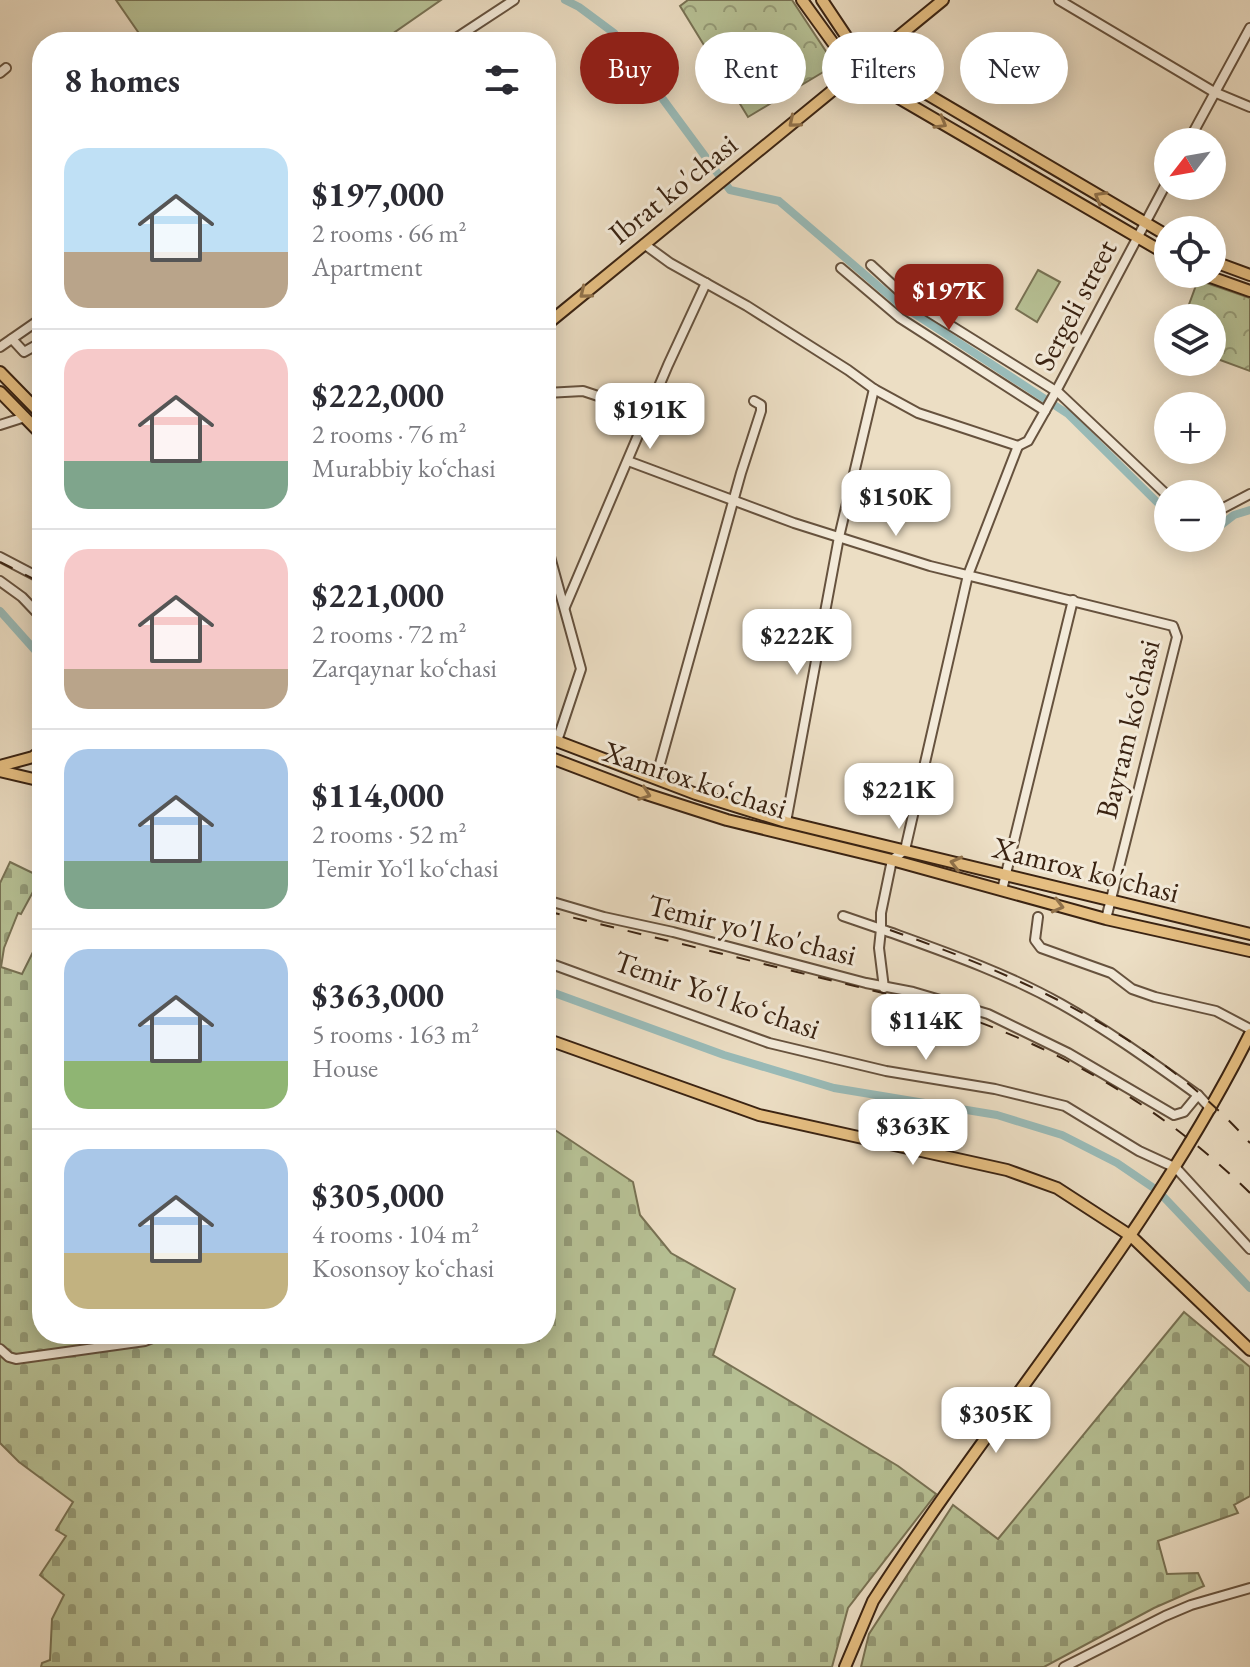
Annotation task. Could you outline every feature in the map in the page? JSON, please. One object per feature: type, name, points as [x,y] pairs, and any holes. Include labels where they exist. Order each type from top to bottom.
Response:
[{"type":"main road","points":[[802,0],[825,32]]},
{"type":"main road","points":[[822,0],[843,32]]},
{"type":"main road","name":"Ibrat ko'chasi","points":[[904,32],[943,0]]},
{"type":"main road","name":"Ibrat ko'chasi","points":[[556,317],[822,98]]},
{"type":"main road","points":[[909,104],[1154,247]]},
{"type":"main road","points":[[944,104],[1154,228]]},
{"type":"main road","points":[[1226,266],[1250,275]]},
{"type":"main road","points":[[1226,282],[1250,291]]},
{"type":"main road","points":[[0,372],[32,405]]},
{"type":"main road","points":[[0,392],[32,424]]},
{"type":"main road","name":"Xamrox ko'chasi","points":[[556,741],[696,794],[786,822],[1250,934]]},
{"type":"main road","points":[[0,768],[32,759]]},
{"type":"main road","name":"Xamrox koʻchasi","points":[[556,760],[727,820],[892,860],[1106,919],[1250,951]]},
{"type":"main road","points":[[0,768],[32,778]]},
{"type":"main road","points":[[845,1667],[862,1623],[892,1572],[1147,1213],[1211,1109],[1250,1032]]},
{"type":"main road","points":[[556,1043],[759,1115],[1031,1178],[1069,1195],[1131,1236],[1250,1350]]},
{"type":"street","points":[[465,32],[512,0]]},
{"type":"street","points":[[1059,0],[1214,92],[1250,107]]},
{"type":"street","points":[[1195,128],[1250,28]]},
{"type":"street","name":"Sergeli street","points":[[905,850],[968,575],[1018,446],[1028,441],[1046,410],[1157,200]]},
{"type":"street","points":[[644,244],[874,389],[918,413],[1018,446]]},
{"type":"street","points":[[871,265],[908,299],[1055,393],[1154,483]]},
{"type":"street","points":[[841,268],[900,318],[1046,410]]},
{"type":"street","points":[[565,607],[706,283]]},
{"type":"street","points":[[0,347],[32,325]]},
{"type":"street","points":[[12,339],[24,352],[32,348]]},
{"type":"street","points":[[786,822],[839,537],[874,389]]},
{"type":"street","points":[[556,392],[583,391],[649,413]]},
{"type":"street","points":[[656,778],[762,408],[754,401]]},
{"type":"street","points":[[0,425],[25,417]]},
{"type":"street","points":[[628,461],[839,537],[968,575],[1073,600],[1002,890]]},
{"type":"street","points":[[1226,507],[1250,494]]},
{"type":"street","points":[[0,557],[32,574]]},
{"type":"street","points":[[0,581],[32,608]]},
{"type":"street","points":[[556,583],[581,669],[556,727]]},
{"type":"street","name":"Bayram ko‘chasi","points":[[1073,600],[1173,626],[1177,637],[1110,902]]},
{"type":"street","points":[[579,769],[586,752]]},
{"type":"street","points":[[884,988],[879,948],[881,913],[892,860],[905,850]]},
{"type":"street","points":[[1106,919],[1110,902]]},
{"type":"street","name":"Temir yo'l ko'chasi","points":[[556,903],[716,946],[942,1000],[1008,1022],[1174,1115],[1184,1112],[1198,1095]]},
{"type":"street","points":[[843,916],[986,969],[1059,1003],[1100,1027],[1198,1095],[1211,1109]]},
{"type":"street","points":[[1038,917],[1035,940],[1041,948],[1111,973],[1132,989],[1216,1011],[1250,1032]]},
{"type":"street","name":"Temir Yoʻl koʻchasi","points":[[556,966],[769,1043],[862,1066],[995,1089],[1065,1106],[1175,1170],[1250,1249]]},
{"type":"street","points":[[0,1349],[16,1359],[127,1344]]},
{"type":"street","points":[[1064,1667],[1178,1610],[1250,1588]]},
{"type":"green space","points":[[116,0],[441,0],[395,32],[138,32]]},
{"type":"green space","points":[[688,0],[792,0],[822,45],[822,73],[806,82],[806,32],[696,32],[680,6]]},
{"type":"green space","points":[[740,104],[770,104],[748,117]]},
{"type":"green space","points":[[1038,270],[1060,282],[1037,322],[1016,309]]},
{"type":"green space","points":[[1195,288],[1221,288],[1250,298],[1250,371],[1226,362],[1226,304],[1189,304]]},
{"type":"green space","points":[[10,862],[32,873],[32,894],[21,914],[18,913],[4,948],[1,967],[22,974],[32,954],[32,1344],[556,1344],[556,1131],[633,1182],[640,1215],[671,1253],[735,1289],[713,1355],[898,1466],[936,1494],[848,1608],[832,1667],[41,1667],[42,1663],[50,1660],[52,1619],[64,1595],[40,1575],[66,1536],[56,1530],[73,1502],[19,1462],[0,1443],[0,883]]},
{"type":"green space","points":[[1184,1312],[1250,1367],[1250,1496],[1234,1505],[1238,1513],[1158,1541],[1167,1574],[1198,1573],[1204,1586],[1154,1608],[1044,1667],[861,1667],[869,1634],[953,1505],[998,1539]]},
{"type":"waterway","points":[[565,0],[614,33],[730,190],[779,201],[898,303],[1068,414],[1154,499]]},
{"type":"waterway","points":[[1226,521],[1250,510]]},
{"type":"waterway","points":[[0,611],[32,647]]},
{"type":"waterway","points":[[556,994],[724,1055],[834,1088],[997,1115],[1062,1135],[1117,1163],[1158,1191],[1250,1288]]},
{"type":"railway","points":[[0,562],[32,578]]},
{"type":"railway","points":[[556,913],[916,1001],[1009,1034],[1095,1076],[1136,1101],[1213,1159],[1250,1193]]},
{"type":"railway","points":[[890,930],[989,968],[1084,1014],[1172,1071],[1213,1105],[1250,1143]]}]
